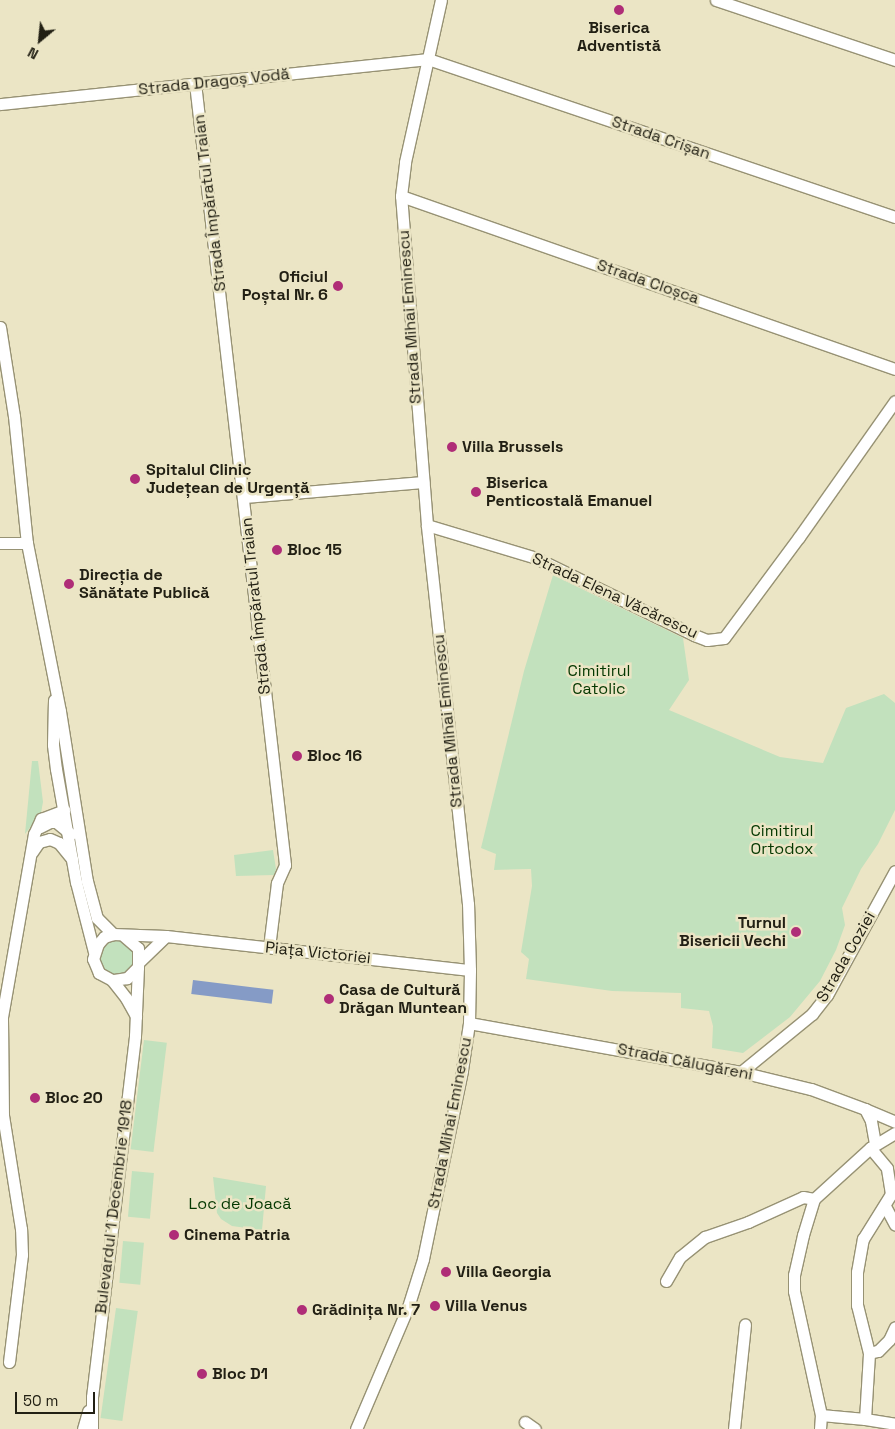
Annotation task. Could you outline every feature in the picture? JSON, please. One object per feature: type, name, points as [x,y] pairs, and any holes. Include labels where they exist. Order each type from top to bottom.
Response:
[{"type":"street","name":"Strada Mihai Eminescu","points":[[356,1429],[408,1307],[423,1259],[462,1070],[469,1023],[470,970],[467,894],[427,525],[402,196],[405,162],[441,0]]},
{"type":"street","points":[[716,0],[895,60]]},
{"type":"street","name":"Strada Dragoș Vodă","points":[[0,104],[428,59]]},
{"type":"street","name":"Strada Crișan","points":[[428,59],[895,217]]},
{"type":"street","name":"Strada Împăratul Traian","points":[[195,84],[285,865],[277,883],[269,947]]},
{"type":"street","name":"Strada Cloșca","points":[[402,196],[895,369]]},
{"type":"street","points":[[0,327],[14,416],[27,543],[54,681],[93,908],[103,926],[138,948],[139,964]]},
{"type":"street","name":"Strada Elena Văcărescu","points":[[427,525],[536,558],[694,635],[707,640],[724,638],[799,537],[895,401]]},
{"type":"street","points":[[244,497],[423,482]]},
{"type":"street","points":[[0,544],[27,543]]},
{"type":"street","points":[[54,681],[53,745],[72,859],[94,952],[95,967],[99,973],[112,980],[126,998],[136,1018]]},
{"type":"street","points":[[9,1362],[22,1255],[21,1229],[4,1153],[2,1017],[24,879],[32,854],[34,834],[41,819],[64,810]]},
{"type":"street","points":[[34,834],[43,824],[56,822],[81,840]]},
{"type":"street","points":[[32,854],[39,842],[50,839],[59,843],[72,859]]},
{"type":"street","name":"Strada Coziei","points":[[740,1072],[812,1014],[827,995],[895,871]]},
{"type":"street","points":[[94,952],[104,938],[119,935]]},
{"type":"street","name":"Piața Victoriei","points":[[119,935],[166,936],[470,970]]},
{"type":"street","points":[[112,980],[127,978],[166,936]]},
{"type":"street","name":"Bulevardul 1 Decembrie 1918","points":[[92,1397],[136,1018],[139,964]]},
{"type":"street","name":"Strada Călugăreni","points":[[469,1023],[740,1072],[811,1089],[895,1122]]},
{"type":"street","points":[[864,1419],[869,1353],[857,1306],[857,1272],[864,1239],[870,1226],[885,1206],[891,1194],[887,1168],[873,1146],[871,1121],[865,1109]]},
{"type":"street","points":[[820,1429],[821,1415],[794,1291],[794,1275],[814,1199],[873,1146],[895,1133]]},
{"type":"street","points":[[666,1281],[680,1257],[706,1237],[748,1222],[803,1198],[814,1199]]},
{"type":"street","points":[[885,1206],[895,1225]]},
{"type":"street","points":[[734,1429],[746,1325]]},
{"type":"street","points":[[869,1353],[878,1351],[889,1340],[895,1327]]},
{"type":"street","points":[[83,1429],[92,1397]]},
{"type":"street","points":[[92,1397],[92,1429]]},
{"type":"street","points":[[821,1415],[895,1424]]},
{"type":"street","points":[[525,1422],[536,1429]]},
{"type":"green space","points":[[553,575],[683,638],[689,680],[669,710],[780,757],[823,763],[846,708],[884,694],[895,703],[895,810],[878,844],[861,869],[842,908],[845,925],[836,950],[820,981],[790,1017],[743,1053],[712,1048],[713,1026],[709,1011],[681,1008],[681,993],[612,991],[526,979],[529,959],[521,952],[532,886],[531,869],[494,870],[496,854],[481,848],[524,671]]},
{"type":"green space","points":[[32,761],[38,761],[43,802],[41,813],[25,834]]},
{"type":"green space","points":[[273,850],[276,869],[274,875],[236,876],[234,855]]},
{"type":"green space","points":[[116,940],[123,941],[129,945],[133,951],[133,965],[129,971],[123,975],[116,976],[109,975],[103,971],[99,965],[98,958],[99,951],[103,945],[109,941]]},
{"type":"green space","points":[[144,1040],[167,1043],[153,1152],[131,1149]]},
{"type":"green space","points":[[132,1171],[154,1173],[150,1219],[128,1217]]},
{"type":"green space","name":"Loc de Joacă","points":[[213,1177],[266,1186],[262,1230],[232,1226],[221,1219],[217,1213]]},
{"type":"green space","points":[[123,1241],[144,1243],[140,1285],[119,1283]]},
{"type":"green space","points":[[116,1308],[138,1311],[122,1421],[101,1418]]},
{"type":"water","points":[[193,980],[273,990],[272,1004],[191,994]]},
{"type":"place","name":"Biserica Adventistă","points":[[619,10]]},
{"type":"place","name":"Oficiul Poștal Nr. 6","points":[[338,286]]},
{"type":"place","name":"Villa Brussels","points":[[452,447]]},
{"type":"place","name":"Spitalul Clinic Județean de Urgență","points":[[135,479]]},
{"type":"place","name":"Biserica Penticostală Emanuel","points":[[476,492]]},
{"type":"place","name":"Bloc 15","points":[[277,550]]},
{"type":"place","name":"Direcția de Sănătate Publică","points":[[69,584]]},
{"type":"place","name":"Bloc 16","points":[[297,756]]},
{"type":"place","name":"Turnul Bisericii Vechi","points":[[796,932]]},
{"type":"place","name":"Casa de Cultură Drăgan Muntean","points":[[329,999]]},
{"type":"place","name":"Bloc 20","points":[[35,1098]]},
{"type":"place","name":"Cinema Patria","points":[[174,1235]]},
{"type":"place","name":"Villa Georgia","points":[[446,1272]]},
{"type":"place","name":"Villa Venus","points":[[435,1306]]},
{"type":"place","name":"Grădinița Nr. 7","points":[[302,1310]]},
{"type":"place","name":"Bloc D1","points":[[202,1374]]},
{"type":"park label","name":"Cimitirul Catolic","points":[[599,680]]},
{"type":"park label","name":"Cimitirul Ortodox","points":[[782,840]]}]
